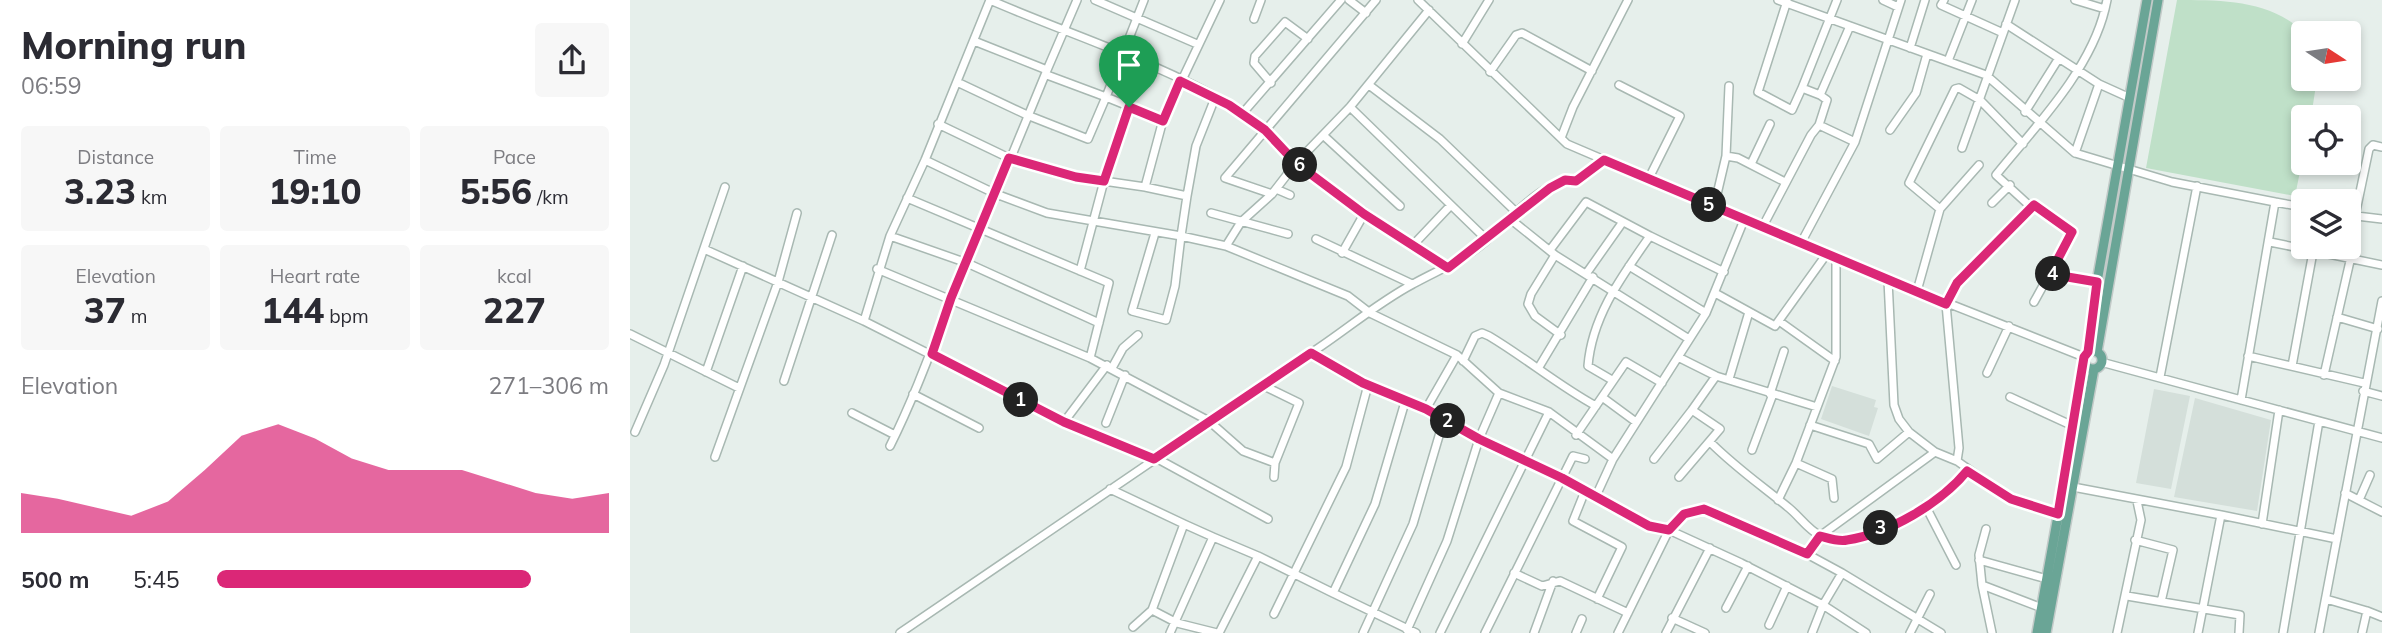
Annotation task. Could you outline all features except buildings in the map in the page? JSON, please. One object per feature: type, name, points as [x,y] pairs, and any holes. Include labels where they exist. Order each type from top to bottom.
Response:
[{"type":"main road","points":[[2037,633],[2073,426],[2092,359],[2097,282],[2147,0]]},
{"type":"main road","points":[[2046,633],[2073,487],[2092,359],[2129,171],[2158,0]]},
{"type":"street","points":[[864,321],[877,269],[990,0],[1062,32],[1122,54],[1215,98],[1265,130],[1296,163],[1364,214],[1448,268]]},
{"type":"street","points":[[890,446],[932,354],[979,226],[996,194],[1077,0]]},
{"type":"street","points":[[1096,0],[1197,44]]},
{"type":"street","points":[[957,82],[1027,115],[1088,139],[1144,0]]},
{"type":"street","points":[[1254,19],[1261,0]]},
{"type":"street","points":[[1242,114],[1341,0]]},
{"type":"street","points":[[1349,0],[1366,13]]},
{"type":"street","points":[[1290,195],[1225,178],[1376,0]]},
{"type":"street","points":[[1418,0],[1561,138],[1604,160],[1836,260],[2092,359],[2382,438]]},
{"type":"street","points":[[1462,44],[1489,0]]},
{"type":"street","points":[[1561,138],[1628,0]]},
{"type":"street","points":[[1837,0],[1829,18],[1802,88],[1792,110],[1758,92],[1784,1],[1829,18],[1850,26],[1888,39],[1910,48],[1986,75],[2025,112],[2075,153],[2129,171],[2291,205]]},
{"type":"street","points":[[1801,243],[1855,142],[1899,4],[1883,0]]},
{"type":"street","points":[[1910,48],[1925,0]]},
{"type":"street","points":[[1932,0],[1942,2],[2003,33]]},
{"type":"street","points":[[1948,61],[1972,0]]},
{"type":"street","points":[[1962,148],[2015,0]]},
{"type":"street","points":[[2075,0],[2105,9]]},
{"type":"street","points":[[2034,302],[2072,232],[2034,205],[2031,206],[1996,175],[2041,124],[2076,69],[2100,27],[2107,0]]},
{"type":"street","points":[[1145,187],[1163,121],[1217,1]]},
{"type":"street","points":[[1226,246],[1241,222],[1274,191],[1296,163],[1350,107],[1429,10]]},
{"type":"street","points":[[1271,83],[1254,63],[1255,56],[1285,22],[1308,39]]},
{"type":"street","points":[[2006,24],[2099,84],[2130,98]]},
{"type":"street","points":[[1819,94],[1850,26]]},
{"type":"street","points":[[1490,72],[1516,35],[1521,33],[1592,71]]},
{"type":"street","points":[[974,41],[1163,121]]},
{"type":"street","points":[[1890,130],[1916,93],[1927,54]]},
{"type":"street","points":[[2025,112],[2059,58]]},
{"type":"street","points":[[2075,153],[2099,84]]},
{"type":"street","points":[[1369,85],[1440,139],[1512,215],[1553,252],[1689,340]]},
{"type":"street","points":[[1619,85],[1680,116],[1649,178]]},
{"type":"street","points":[[1714,207],[1726,156],[1729,86]]},
{"type":"street","points":[[1762,228],[1785,182],[1819,125],[1827,100],[1802,88]]},
{"type":"street","points":[[1940,209],[1910,187],[1910,181],[1939,127],[1955,89],[1980,100],[2023,144]]},
{"type":"street","points":[[1155,233],[1131,309],[1164,321],[1175,286],[1196,146],[1215,98]]},
{"type":"street","points":[[1080,271],[1104,181],[1129,107]]},
{"type":"street","points":[[1350,107],[1487,240]]},
{"type":"street","points":[[937,124],[1009,158],[1076,177],[1187,196]]},
{"type":"street","points":[[1751,164],[1770,124]]},
{"type":"street","points":[[1819,125],[1855,142]]},
{"type":"street","points":[[1323,135],[1400,206]]},
{"type":"street","points":[[2359,189],[2370,149],[2373,145],[2382,146]]},
{"type":"street","points":[[1726,156],[1751,164],[1785,182]]},
{"type":"street","points":[[925,160],[996,194],[1046,213],[1226,246],[1322,284],[1348,296],[1370,313],[1460,358],[1499,393],[1549,412],[1576,435],[1613,459]]},
{"type":"street","points":[[901,633],[1412,284],[1448,268],[1487,240],[1512,215],[1565,180],[1576,181],[1604,160]]},
{"type":"street","points":[[1917,291],[1940,209],[1979,165]]},
{"type":"street","points":[[1992,203],[2010,185]]},
{"type":"street","points":[[2160,377],[2197,186]]},
{"type":"street","points":[[635,432],[667,354],[725,187]]},
{"type":"street","points":[[907,198],[979,226],[1109,283],[1090,358]]},
{"type":"street","points":[[1561,335],[1535,316],[1528,304],[1553,252],[1586,202],[1622,223],[1724,272]]},
{"type":"street","points":[[2241,400],[2275,202]]},
{"type":"street","points":[[1414,244],[1450,206]]},
{"type":"street","points":[[1957,461],[1959,448],[1946,304],[1957,283],[2031,206]]},
{"type":"street","points":[[715,457],[778,282],[797,213]]},
{"type":"street","points":[[1211,213],[1288,234]]},
{"type":"street","points":[[1342,253],[1364,214]]},
{"type":"street","points":[[2361,216],[2382,219]]},
{"type":"street","points":[[1596,496],[1613,459],[1680,358],[1706,313],[1744,220]]},
{"type":"street","points":[[1539,368],[1561,335],[1590,275],[1622,223]]},
{"type":"street","points":[[783,381],[832,235]]},
{"type":"street","points":[[890,236],[967,263],[1098,323]]},
{"type":"street","points":[[1612,380],[1588,365],[1593,329],[1629,265],[1650,236]]},
{"type":"street","points":[[1316,240],[1412,284]]},
{"type":"street","points":[[2270,242],[2291,247]]},
{"type":"street","points":[[704,248],[864,321],[1064,422],[1155,459],[1268,519]]},
{"type":"street","points":[[1715,293],[1775,326],[1826,255]]},
{"type":"street","points":[[2292,366],[2312,259]]},
{"type":"street","points":[[2342,259],[2382,265]]},
{"type":"street","points":[[1777,500],[1796,463],[1835,361],[1836,260]]},
{"type":"street","points":[[2324,375],[2350,261]]},
{"type":"street","points":[[1629,265],[1706,313]]},
{"type":"street","points":[[706,372],[743,266]]},
{"type":"street","points":[[877,269],[1109,367],[1209,421],[1243,451],[1275,463]]},
{"type":"street","points":[[2050,274],[2097,282]]},
{"type":"street","points":[[1888,280],[1894,405],[1899,419],[1909,432],[1935,452],[1957,461],[1967,471],[2011,499],[2058,514]]},
{"type":"street","points":[[2319,633],[2363,387],[2378,329],[2382,301]]},
{"type":"street","points":[[1729,379],[1751,313]]},
{"type":"street","points":[[2337,317],[2378,329]]},
{"type":"street","points":[[1779,321],[1835,361]]},
{"type":"street","points":[[1987,373],[2009,326]]},
{"type":"street","points":[[1426,409],[1475,336],[1482,333],[1596,406]]},
{"type":"street","points":[[630,334],[739,388]]},
{"type":"street","points":[[1064,422],[1123,348],[1138,335]]},
{"type":"street","points":[[2373,350],[2382,352]]},
{"type":"street","points":[[1752,450],[1784,351]]},
{"type":"street","points":[[1311,353],[1368,385],[1426,409],[1479,439],[1562,478],[1649,526],[1669,530],[1748,566],[1823,605],[1866,633]]},
{"type":"street","points":[[2248,356],[2324,375],[2382,396]]},
{"type":"street","points":[[1680,358],[1716,376],[1817,407]]},
{"type":"street","points":[[1576,435],[1626,362],[1662,383]]},
{"type":"street","points":[[1106,424],[1125,375]]},
{"type":"street","points":[[1654,459],[1716,376]]},
{"type":"street","points":[[1274,614],[1346,467],[1368,385]]},
{"type":"street","points":[[1264,386],[1299,403],[1275,463],[1275,477]]},
{"type":"street","points":[[1403,630],[1447,541],[1479,439],[1499,393]]},
{"type":"street","points":[[913,394],[979,428]]},
{"type":"street","points":[[1602,397],[1636,422]]},
{"type":"street","points":[[2010,397],[2073,426]]},
{"type":"street","points":[[1333,593],[1375,504],[1405,402]]},
{"type":"street","points":[[1679,477],[1710,442],[1720,426],[1692,410]]},
{"type":"street","points":[[2262,524],[2279,410]]},
{"type":"street","points":[[1440,633],[1549,412]]},
{"type":"street","points":[[852,414],[895,435]]},
{"type":"street","points":[[1363,633],[1413,524],[1444,419]]},
{"type":"street","points":[[2283,633],[2319,421]]},
{"type":"street","points":[[1810,425],[1869,444],[1877,459],[1909,432]]},
{"type":"street","points":[[1710,442],[1741,474],[1820,536],[1843,541],[1873,533],[1925,505],[1955,485],[1967,471]]},
{"type":"street","points":[[1807,554],[1820,536],[1935,452]]},
{"type":"street","points":[[1485,633],[1573,457],[1586,458]]},
{"type":"street","points":[[1796,463],[1832,479],[1834,498]]},
{"type":"street","points":[[2359,500],[2370,475]]},
{"type":"street","points":[[2073,487],[2337,539]]},
{"type":"street","points":[[1110,489],[1372,610],[1403,630],[1416,633]]},
{"type":"street","points":[[1586,491],[1573,521],[1622,547],[1597,599]]},
{"type":"street","points":[[2345,493],[2382,512]]},
{"type":"street","points":[[2117,633],[2141,520],[2137,501]]},
{"type":"street","points":[[1925,505],[1956,565]]},
{"type":"street","points":[[1618,633],[1669,530],[1684,514],[1704,509],[1807,554],[1941,633]]},
{"type":"street","points":[[2198,633],[2221,515]]},
{"type":"street","points":[[1133,627],[1152,610],[1184,524]]},
{"type":"street","points":[[1986,529],[1979,560],[1992,633]]},
{"type":"street","points":[[1170,633],[1177,623],[1213,537]]},
{"type":"street","points":[[2135,540],[2173,550],[2161,602]]},
{"type":"street","points":[[1666,633],[1710,548]]},
{"type":"street","points":[[1152,610],[1177,623],[1218,633],[1258,556]]},
{"type":"street","points":[[1979,560],[2047,579]]},
{"type":"street","points":[[1726,608],[1748,566]]},
{"type":"street","points":[[1514,573],[1542,586],[1560,581],[1628,613]]},
{"type":"street","points":[[1812,633],[1823,605],[1842,573]]},
{"type":"street","points":[[1534,633],[1553,581]]},
{"type":"street","points":[[1982,585],[2042,608]]},
{"type":"street","points":[[1769,625],[1787,586]]},
{"type":"street","points":[[1910,633],[1930,594]]},
{"type":"street","points":[[2127,596],[2241,615],[2239,633]]},
{"type":"street","points":[[2326,599],[2382,617]]},
{"type":"street","points":[[2362,633],[2367,611]]},
{"type":"street","points":[[1672,618],[1704,633]]},
{"type":"street","points":[[1576,633],[1582,619]]},
{"type":"shaded area","points":[[1832,386],[1876,400],[1874,407],[1878,408],[1869,436],[1821,419]]},
{"type":"shaded area","points":[[2154,389],[2190,396],[2171,489],[2136,483]]},
{"type":"shaded area","points":[[2195,398],[2271,420],[2257,511],[2174,497]]},
{"type":"green space","points":[[2177,0],[2245,4],[2262,8],[2291,22],[2291,91],[2315,91],[2313,105],[2291,105],[2291,175],[2299,175],[2296,189],[2291,189],[2291,195],[2146,168]]},
{"type":"route","points":[[1180,81],[1229,105],[1265,130],[1296,163],[1364,214],[1448,268],[1466,257],[1516,212],[1550,188],[1565,180],[1576,181],[1604,160],[1836,260],[1946,304],[1957,283],[2034,205],[2072,232],[2050,274],[2097,282],[2088,352],[2083,360],[2085,365],[2058,514],[2031,508],[2011,499],[1967,471],[1954,486],[1906,517],[1873,533],[1847,540],[1820,536],[1810,546],[1807,554],[1704,509],[1684,514],[1669,530],[1649,526],[1562,478],[1479,439],[1426,409],[1363,383],[1311,353],[1154,459],[1064,422],[932,354],[979,226],[996,194],[1009,158],[1076,177],[1104,181],[1129,107],[1163,121],[1180,81]]}]
